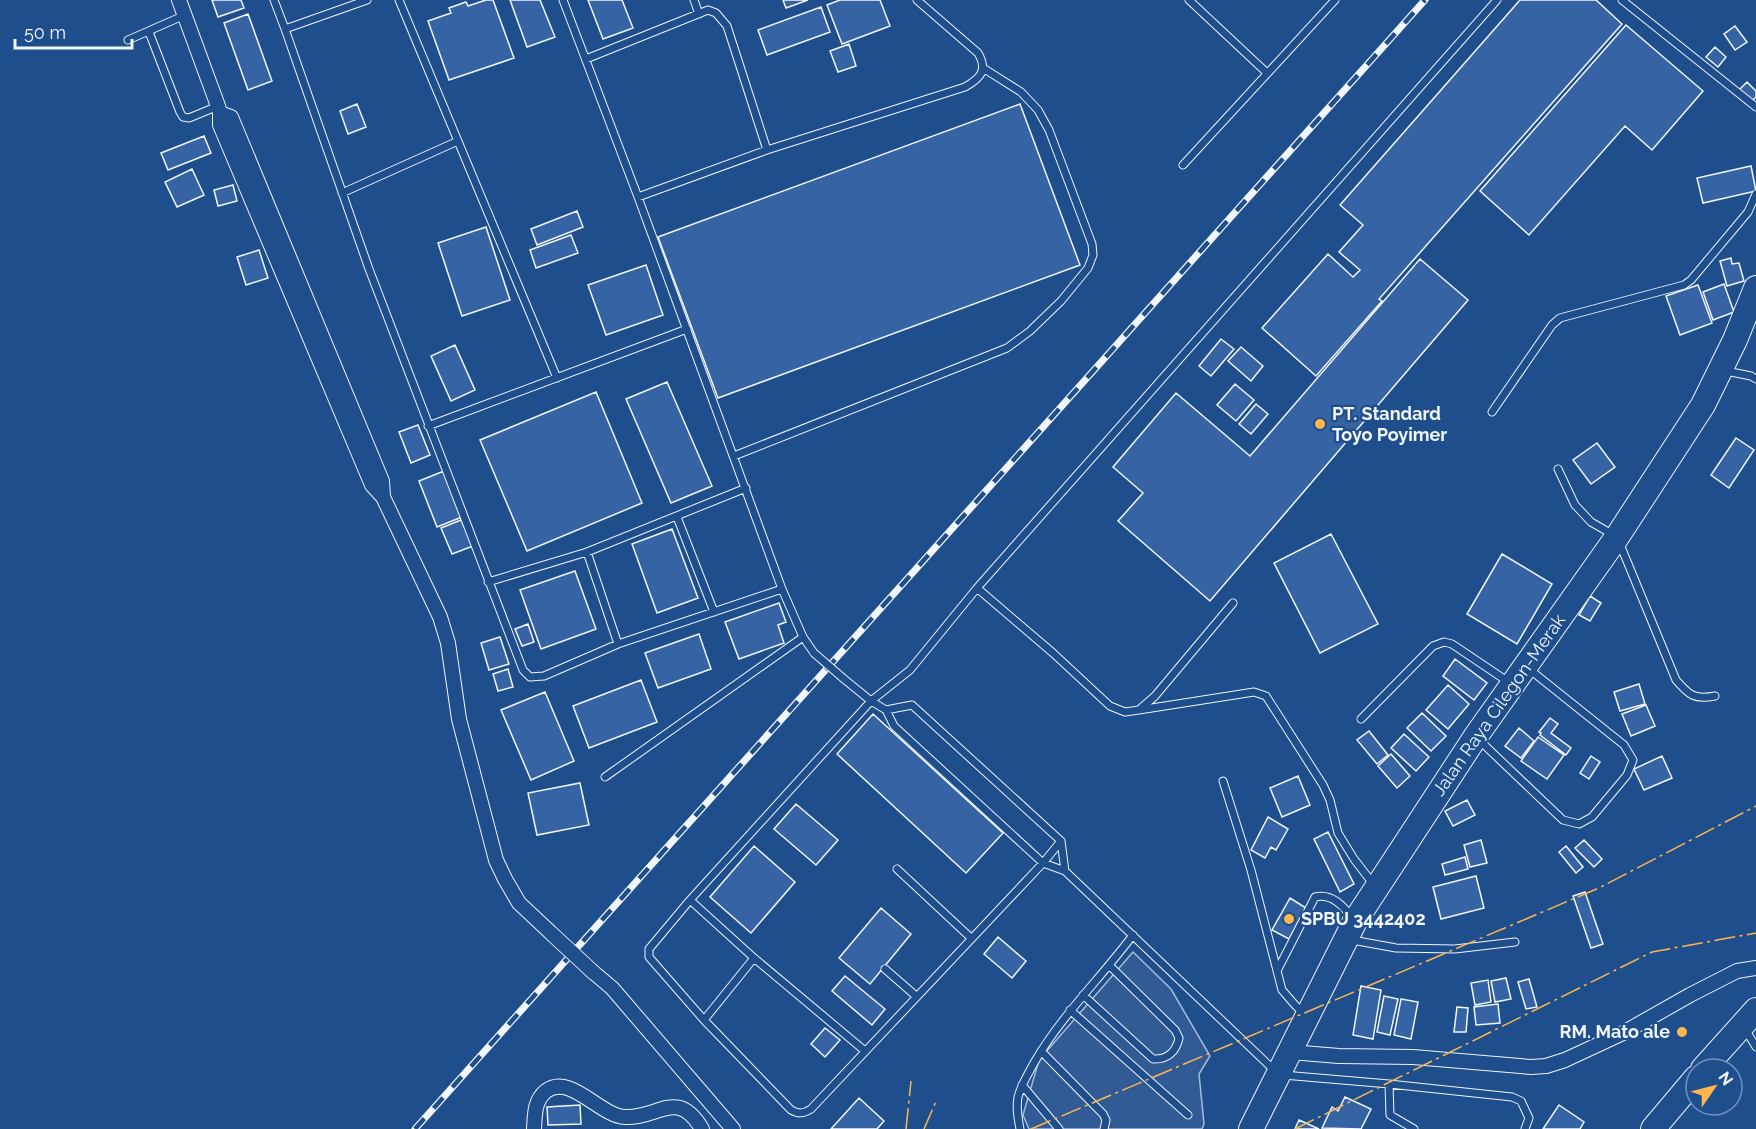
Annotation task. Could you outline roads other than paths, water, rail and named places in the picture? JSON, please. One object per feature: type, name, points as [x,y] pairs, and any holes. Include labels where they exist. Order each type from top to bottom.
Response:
[{"type":"highway","name":"Jalan Raya Cilegon-Merak","points":[[1251,1129],[1351,930],[1376,888],[1476,736],[1617,537],[1703,405],[1756,288]]},
{"type":"highway","points":[[1714,1057],[1749,1017]]},
{"type":"highway","points":[[1653,1129],[1684,1092]]},
{"type":"street","points":[[179,0],[219,110],[231,117],[382,481],[383,497],[440,616],[448,643],[459,719],[496,860],[519,903],[612,988],[733,1129]]},
{"type":"street","points":[[1290,1052],[1339,1056],[1413,1057],[1531,1067],[1546,1066],[1565,1060],[1623,1033],[1737,971],[1756,968]]},
{"type":"street","points":[[534,1129],[537,1101],[552,1087],[562,1086],[609,1112],[624,1117],[664,1108],[682,1108],[702,1129]]},
{"type":"lane","points":[[274,0],[428,426],[523,670],[530,676],[544,676],[618,644],[782,589]]},
{"type":"lane","points":[[285,29],[367,0]]},
{"type":"lane","points":[[399,0],[557,378]]},
{"type":"lane","points":[[563,0],[782,589],[803,637],[814,653],[871,701],[886,710],[894,726],[1043,863],[1065,871],[1279,1075],[1512,1097],[1521,1101],[1529,1118],[1525,1129]]},
{"type":"lane","points":[[694,0],[699,14]]},
{"type":"lane","points":[[638,197],[767,150],[965,87],[979,77],[983,69],[978,53],[917,0]]},
{"type":"lane","points":[[1189,0],[1267,73]]},
{"type":"lane","points":[[1183,165],[1335,0]]},
{"type":"lane","points":[[1061,841],[1043,863],[805,1113],[791,1110],[704,1020],[649,957],[649,949],[690,900],[871,701],[910,670],[976,588],[1497,0]]},
{"type":"lane","points":[[1622,0],[1756,107]]},
{"type":"lane","points":[[586,59],[708,10],[716,13],[727,26],[767,150]]},
{"type":"lane","points":[[128,40],[185,15]]},
{"type":"lane","points":[[148,32],[183,117],[189,118],[219,110]]},
{"type":"lane","points":[[734,456],[1006,348],[1030,331],[1061,301],[1088,268],[1093,255],[1092,244],[1049,130],[1038,110],[1021,92],[983,69]]},
{"type":"lane","points":[[342,193],[458,141]]},
{"type":"lane","points":[[1492,412],[1552,325],[1560,318],[1684,285],[1691,280],[1748,212],[1756,194]]},
{"type":"lane","points":[[428,426],[687,329]]},
{"type":"lane","points":[[1720,370],[1756,379]]},
{"type":"lane","points":[[1558,469],[1575,505],[1591,522],[1617,537],[1676,680],[1687,693],[1701,699],[1715,696]]},
{"type":"lane","points":[[488,582],[587,552],[746,488]]},
{"type":"lane","points":[[677,517],[714,612]]},
{"type":"lane","points":[[587,552],[618,644]]},
{"type":"lane","points":[[976,588],[1053,653],[1110,706],[1125,712],[1254,692],[1266,696],[1323,785],[1330,800],[1338,833],[1376,888]]},
{"type":"lane","points":[[1139,710],[1155,696],[1233,603]]},
{"type":"lane","points":[[605,777],[803,637]]},
{"type":"lane","points":[[1361,719],[1433,646],[1444,642],[1518,675],[1624,745],[1633,760],[1627,775],[1592,816],[1579,824],[1563,819],[1476,736]]},
{"type":"lane","points":[[886,710],[912,705],[1061,841],[1065,871]]},
{"type":"lane","points":[[1223,781],[1251,870],[1282,990],[1307,1016]]},
{"type":"lane","points":[[897,869],[971,938]]},
{"type":"lane","points":[[1277,971],[1315,897],[1323,896],[1339,903],[1351,930],[1396,948],[1455,949],[1515,942]]},
{"type":"lane","points":[[690,900],[754,958],[865,1051]]},
{"type":"lane","points":[[1020,1129],[1017,1113],[1018,1097],[1041,1051],[1070,1010],[1110,966],[1133,935]]},
{"type":"lane","points":[[704,1020],[754,958]]},
{"type":"lane","points":[[1083,994],[1153,1059],[1165,1058],[1177,1048],[1179,1038],[1175,1030],[1110,966]]},
{"type":"lane","points":[[885,969],[916,996]]},
{"type":"lane","points":[[1070,1010],[1188,1116]]},
{"type":"lane","points":[[1749,1017],[1756,1047]]},
{"type":"lane","points":[[1041,1051],[1103,1114],[1106,1120],[1104,1129]]},
{"type":"lane","points":[[1389,1084],[1390,1115],[1414,1129]]},
{"type":"lane","points":[[1022,1085],[1059,1129]]},
{"type":"railway","points":[[415,1129],[1425,0]]},
{"type":"place","name":"PT. Standard Toyo Poyimer","points":[[1320,424]]},
{"type":"place","name":"SPBU 3442402","points":[[1289,919]]},
{"type":"place","name":"RM. Mato ale","points":[[1682,1032]]}]
